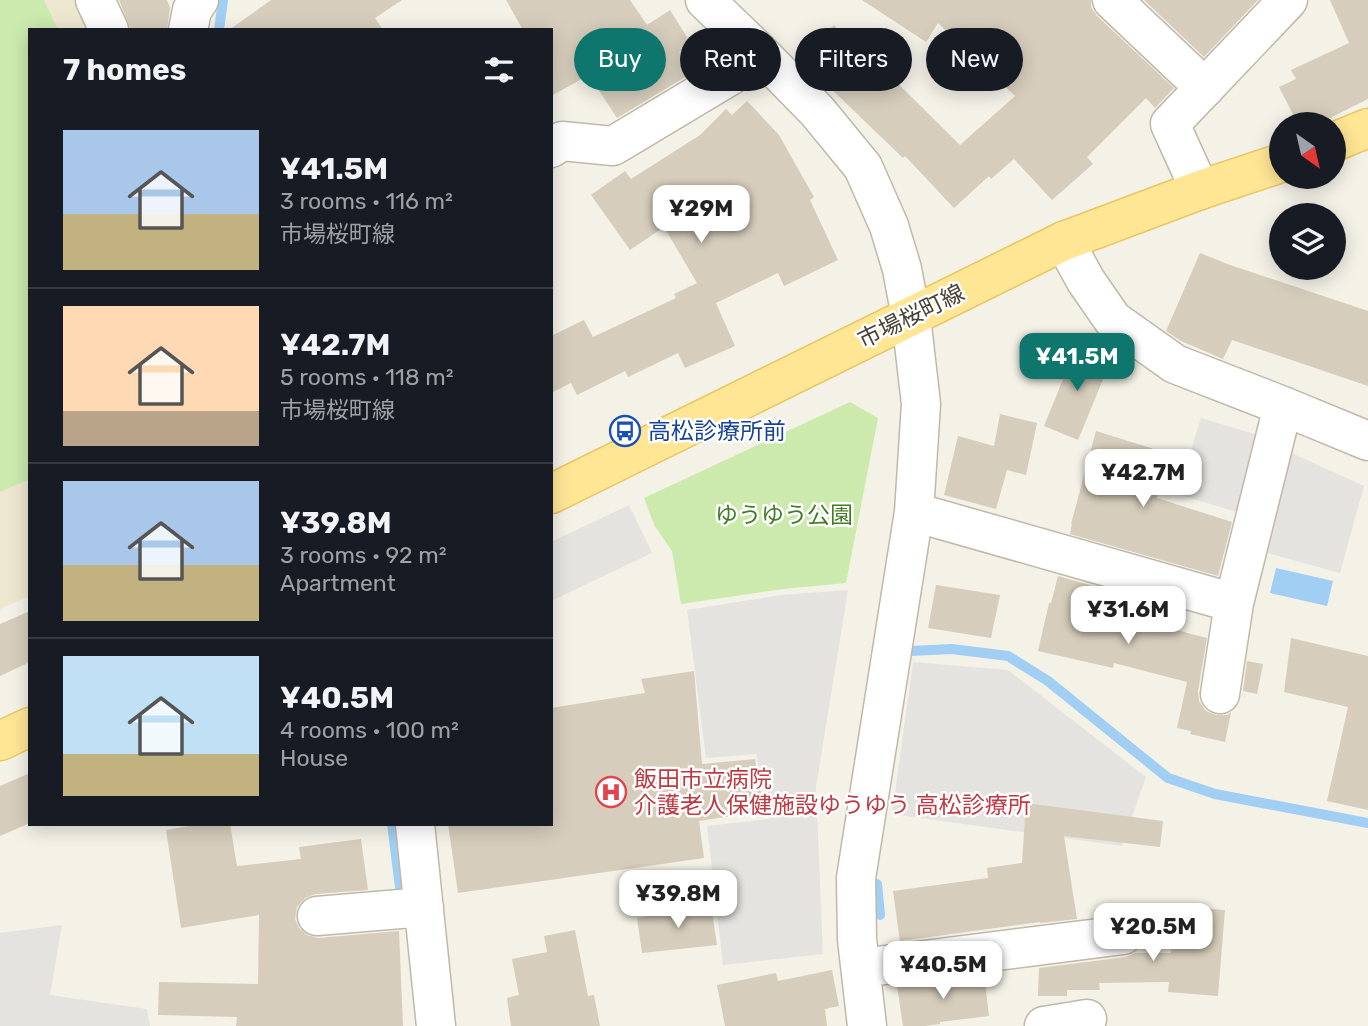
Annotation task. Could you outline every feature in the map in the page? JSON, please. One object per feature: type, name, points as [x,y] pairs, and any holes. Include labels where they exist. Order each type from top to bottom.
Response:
[{"type":"main road","points":[[1346,137],[1368,128]]},
{"type":"main road","name":"市場桜町線","points":[[553,493],[1064,241],[1269,167]]},
{"type":"main road","points":[[0,741],[28,728]]},
{"type":"street","points":[[95,0],[107,28]]},
{"type":"street","points":[[188,28],[192,10],[199,0]]},
{"type":"street","points":[[705,0],[734,28]]},
{"type":"street","points":[[1112,0],[1205,88]]},
{"type":"street","points":[[1200,190],[1170,124],[1288,0]]},
{"type":"street","points":[[781,74],[817,111],[863,167],[889,226],[902,269],[911,317],[921,404],[914,512],[856,878],[858,939],[867,1026]]},
{"type":"street","points":[[553,147],[562,141],[613,146],[705,91]]},
{"type":"street","points":[[1064,241],[1086,281],[1113,320],[1175,364],[1368,441]]},
{"type":"street","points":[[1220,694],[1234,603],[1283,406]]},
{"type":"street","points":[[914,512],[1234,603]]},
{"type":"street","points":[[415,826],[436,1026]]},
{"type":"street","points":[[317,916],[424,907]]},
{"type":"street","points":[[861,968],[1123,935]]},
{"type":"street","points":[[1044,1026],[1087,1019]]},
{"type":"shaded area","points":[[0,0],[75,0],[87,28],[28,28],[28,597],[0,609]]},
{"type":"shaded area","points":[[1201,418],[1261,436],[1237,512],[1177,494]]},
{"type":"shaded area","points":[[1285,450],[1364,486],[1340,573],[1260,551]]},
{"type":"shaded area","points":[[629,505],[652,553],[553,600],[553,541]]},
{"type":"shaded area","points":[[848,590],[816,787],[823,954],[723,965],[707,826],[769,819],[756,754],[706,758],[687,610],[781,595]]},
{"type":"shaded area","points":[[913,662],[1008,670],[1146,777],[1122,846],[892,814]]},
{"type":"shaded area","points":[[62,925],[50,995],[147,1009],[150,1026],[0,1026],[0,933]]},
{"type":"green space","points":[[0,0],[44,0],[57,28],[28,28],[28,480],[0,492]]},
{"type":"green space","name":"ゆうゆう公園","points":[[850,402],[878,418],[846,583],[681,604],[672,551],[654,525],[644,498]]},
{"type":"water","points":[[1276,568],[1333,581],[1327,606],[1270,593]]},
{"type":"building","points":[[119,0],[167,0],[170,8],[167,28],[130,28]]},
{"type":"building","points":[[271,0],[402,0],[375,18],[382,28],[232,28]]},
{"type":"building","points":[[506,0],[630,0],[647,25],[670,10],[681,28],[680,80],[666,89],[666,28],[574,28],[574,83],[553,95],[553,28],[522,28]]},
{"type":"building","points":[[862,0],[1091,0],[1091,7],[1097,16],[1174,88],[1155,108],[1146,98],[1087,157],[1093,164],[1052,200],[1014,159],[991,179],[989,176],[954,208],[905,156],[903,158],[833,91],[905,91],[960,145],[1015,96],[1010,91],[1023,91],[1023,28],[943,28],[938,23],[935,28],[926,28],[926,42],[912,33],[912,28],[905,28]]},
{"type":"building","points":[[1144,0],[1258,0],[1204,57]]},
{"type":"building","points":[[1330,0],[1368,0],[1368,99],[1342,112],[1292,112],[1279,87],[1296,79],[1291,70],[1349,43]]},
{"type":"building","points":[[599,91],[662,91],[617,118]]},
{"type":"building","points":[[747,101],[779,135],[814,197],[810,200],[838,260],[784,286],[778,273],[716,303],[735,346],[685,368],[678,353],[628,377],[625,371],[577,395],[571,383],[553,392],[553,335],[584,320],[593,337],[676,298],[674,294],[697,283],[664,227],[630,250],[591,195],[625,171],[631,179],[700,135],[726,109],[732,115]]},
{"type":"building","points":[[1200,253],[1269,280],[1368,311],[1368,386],[1232,340],[1223,359],[1181,341],[1166,331]]},
{"type":"building","points":[[1077,345],[1107,358],[1100,376],[1104,377],[1078,440],[1044,426]]},
{"type":"building","points":[[1000,414],[1037,423],[1026,475],[1007,470],[996,509],[944,495],[958,436],[994,446]]},
{"type":"building","points":[[1096,431],[1170,454],[1157,498],[1232,522],[1218,576],[1070,534]]},
{"type":"building","points":[[1058,576],[1132,597],[1127,617],[1207,638],[1198,691],[1199,701],[1206,711],[1216,715],[1227,715],[1231,712],[1225,742],[1190,734],[1191,731],[1177,728],[1187,682],[1114,663],[1113,668],[1038,651]]},
{"type":"building","points":[[936,585],[1000,595],[991,638],[928,628]]},
{"type":"building","points":[[28,612],[28,663],[0,676],[0,624]]},
{"type":"building","points":[[1291,638],[1368,656],[1368,810],[1327,801],[1348,707],[1284,692]]},
{"type":"building","points":[[1247,661],[1263,664],[1257,694],[1243,691]]},
{"type":"building","points":[[694,671],[702,764],[755,759],[764,811],[699,821],[704,858],[458,893],[448,826],[553,826],[553,708],[645,693],[641,679]]},
{"type":"building","points":[[28,774],[28,824],[0,836],[0,786]]},
{"type":"building","points":[[1026,803],[1163,821],[1160,847],[1064,836],[1077,919],[900,941],[893,891],[988,878],[987,868],[1022,863]]},
{"type":"building","points":[[190,826],[230,826],[237,866],[301,859],[299,847],[361,839],[368,890],[315,894],[305,898],[297,907],[295,919],[299,928],[307,935],[318,938],[399,931],[403,1026],[236,1026],[237,1017],[158,1015],[159,982],[258,984],[259,915],[181,928],[166,830]]},
{"type":"building","points":[[711,905],[717,945],[642,953],[637,918]]},
{"type":"building","points":[[1187,907],[1225,910],[1218,996],[1168,992],[1169,982],[1099,983],[1100,990],[1067,990],[1067,996],[1038,996],[1039,968],[1126,957],[1135,953],[1171,953],[1173,933],[1185,933]]},
{"type":"building","points":[[575,930],[588,996],[594,995],[600,1026],[511,1026],[507,998],[519,995],[512,959],[547,952],[544,936]]},
{"type":"building","points":[[832,970],[839,1006],[825,1009],[827,1026],[725,1026],[717,985],[776,973],[778,981]]},
{"type":"building","points":[[984,974],[989,1016],[925,1026],[903,1026],[897,986]]},
{"type":"waterway","points":[[219,28],[223,0]]},
{"type":"waterway","points":[[1111,344],[1134,356]]},
{"type":"waterway","points":[[910,651],[952,649],[1008,656],[1048,681],[1168,778],[1215,794],[1368,823]]},
{"type":"waterway","points":[[392,826],[401,895]]},
{"type":"waterway","points":[[877,884],[880,915]]},
{"type":"place","name":"高松診療所前","points":[[625,431]]},
{"type":"place","name":"飯田市立病院 介護老人保健施設ゆうゆう 高松診療所","points":[[611,792]]}]
